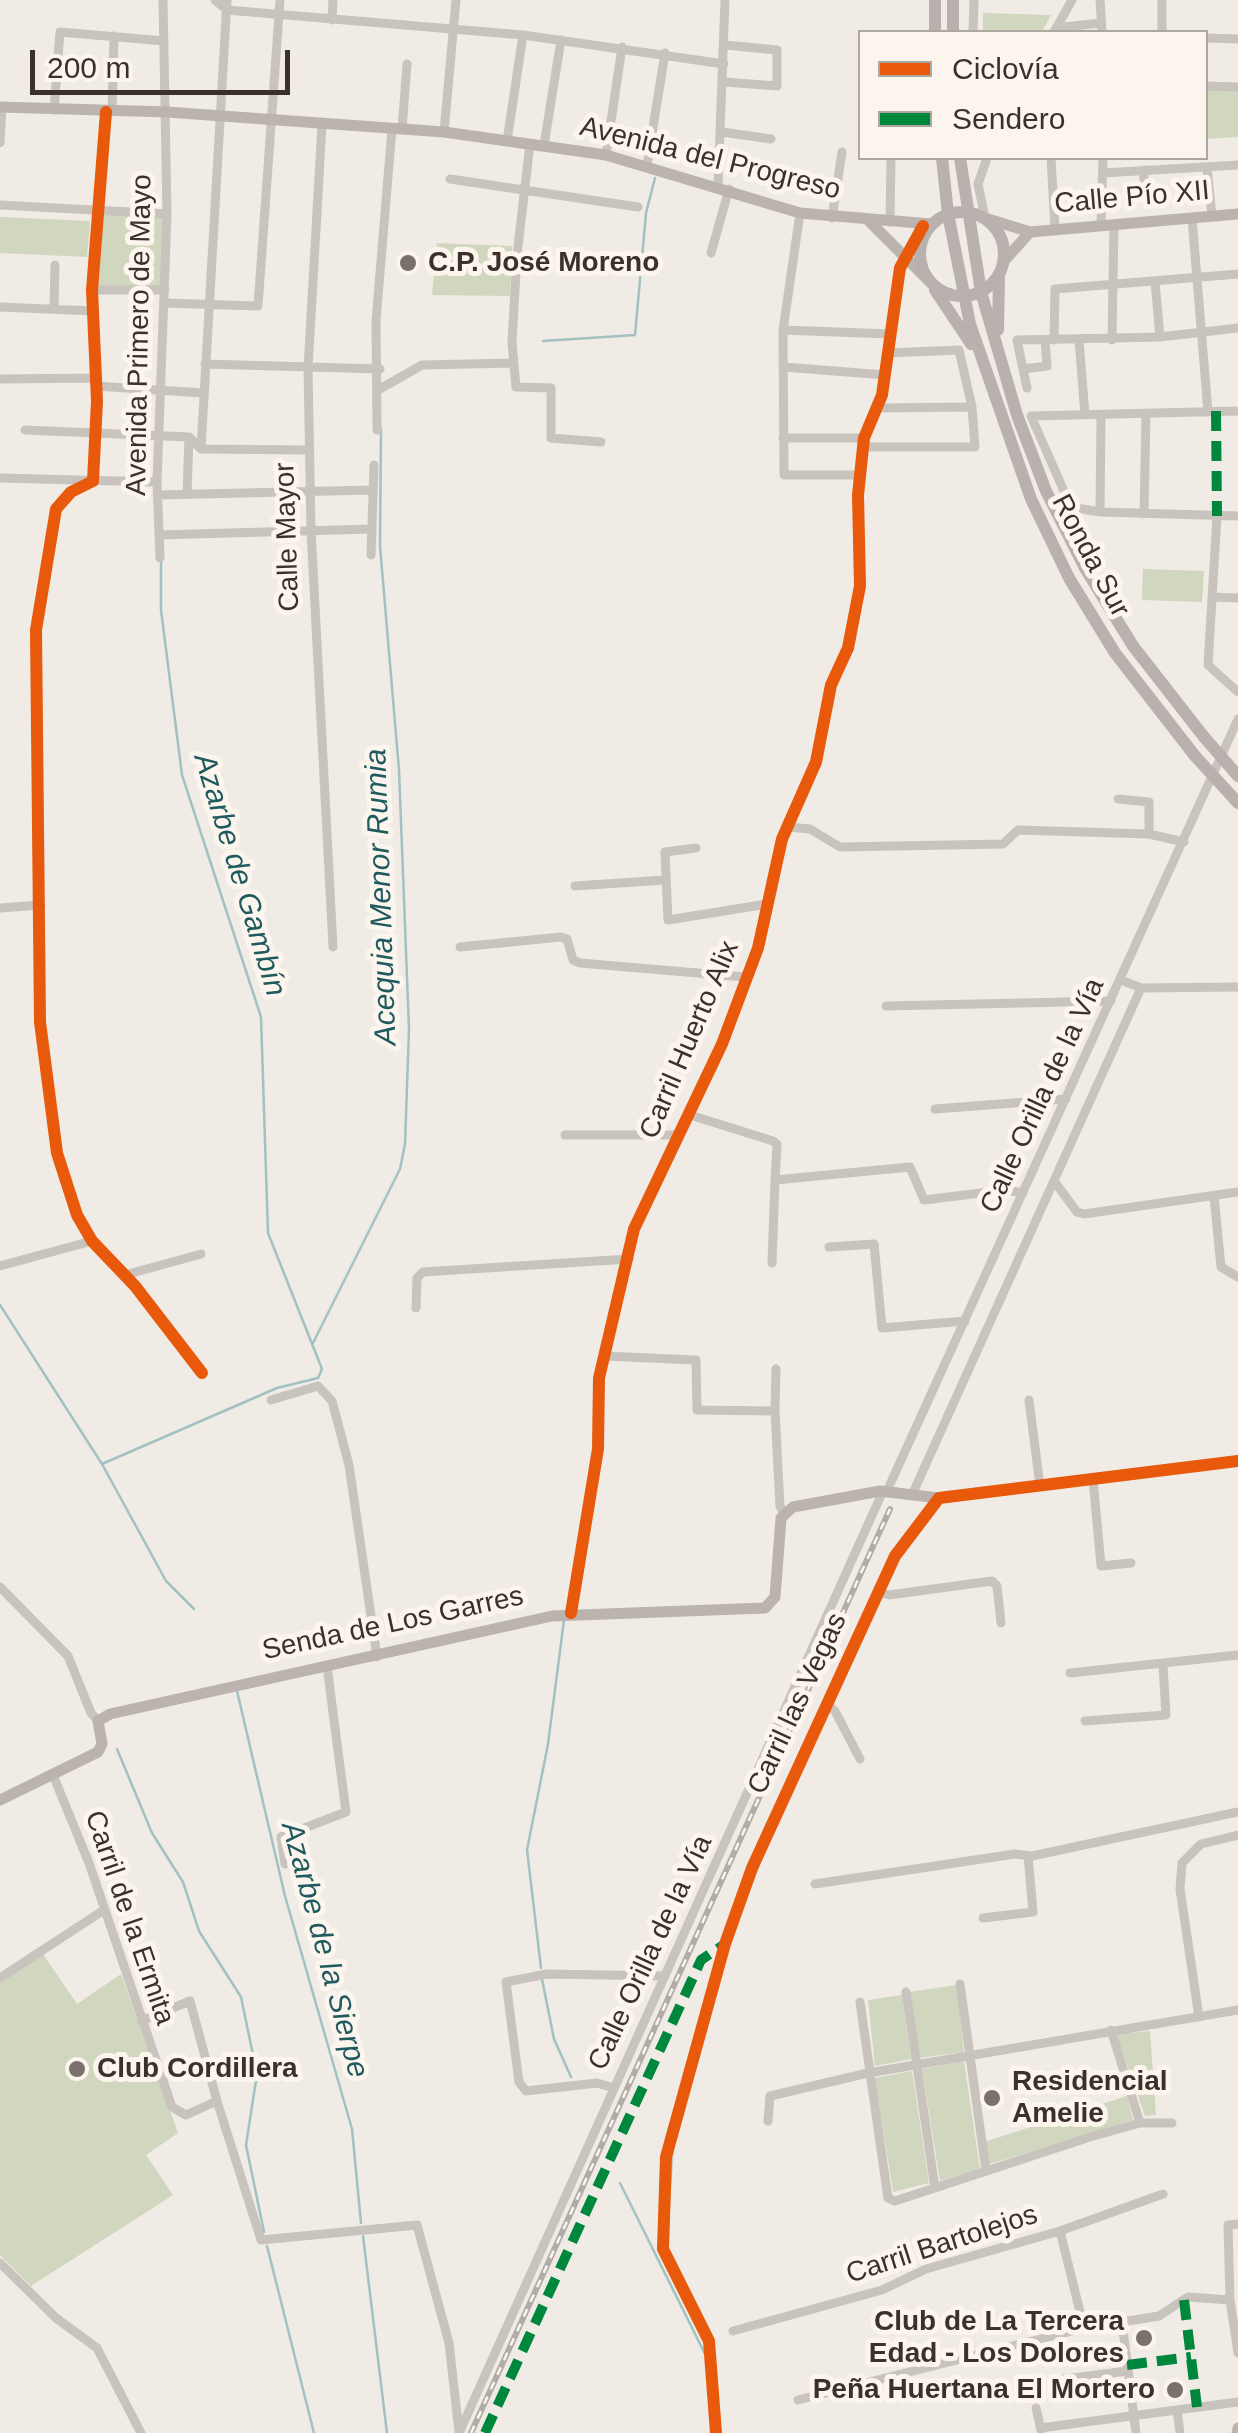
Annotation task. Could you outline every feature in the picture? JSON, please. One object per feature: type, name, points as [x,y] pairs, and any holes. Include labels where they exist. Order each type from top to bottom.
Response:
[{"type":"main road","points":[[935,0],[935,30]]},
{"type":"main road","points":[[954,0],[954,30]]},
{"type":"main road","name":"Ronda Sur","points":[[942,160],[963,297],[978,354],[1032,498],[1068,578],[1115,653],[1238,803]]},
{"type":"main road","name":"Ronda Sur","points":[[960,160],[980,292],[1046,490],[1085,568],[1133,646],[1238,776]]},
{"type":"main road","points":[[978,354],[931,283],[919,250],[927,225],[948,214],[966,212],[984,218],[1002,241],[1004,261],[998,275],[996,322],[1024,416]]},
{"type":"main road","points":[[931,283],[963,297],[980,292],[998,275]]},
{"type":"street","name":"Avenida Primero de Mayo","points":[[160,558],[157,482],[165,302],[167,112],[163,0]]},
{"type":"street","points":[[215,0],[276,15],[522,35],[724,64]]},
{"type":"street","points":[[165,302],[258,306],[280,0]]},
{"type":"street","points":[[332,20],[333,0]]},
{"type":"street","points":[[444,132],[456,0]]},
{"type":"street","points":[[711,253],[724,187],[725,0]]},
{"type":"street","points":[[974,0],[974,30]]},
{"type":"street","points":[[1055,30],[1072,0]]},
{"type":"street","points":[[1055,30],[1101,28],[1100,0]]},
{"type":"street","points":[[1162,0],[1162,30]]},
{"type":"street","points":[[201,449],[227,5]]},
{"type":"street","points":[[54,110],[60,32],[164,41]]},
{"type":"street","points":[[507,140],[522,35]]},
{"type":"street","points":[[92,481],[96,382],[92,290],[114,36]]},
{"type":"street","points":[[1208,38],[1238,39]]},
{"type":"street","points":[[544,146],[561,40]]},
{"type":"street","points":[[724,82],[777,86],[777,50],[725,44]]},
{"type":"street","points":[[606,155],[622,47]]},
{"type":"street","points":[[648,165],[665,53]]},
{"type":"street","points":[[377,430],[380,369],[376,321],[406,64]]},
{"type":"street","points":[[1208,86],[1238,87]]},
{"type":"street","points":[[0,144],[1,107]]},
{"type":"street","name":"Avenida del Progreso","points":[[1,107],[167,112],[507,140],[648,165],[800,213],[927,225]]},
{"type":"street","name":"Calle Mayor","points":[[322,125],[308,368],[311,530],[333,947]]},
{"type":"street","points":[[722,132],[771,139]]},
{"type":"street","points":[[530,144],[522,188],[516,387],[551,388],[550,438],[600,442]]},
{"type":"street","points":[[832,218],[842,152]]},
{"type":"street","points":[[890,222],[891,160]]},
{"type":"street","points":[[986,160],[978,178],[984,218],[1030,232],[1004,261]]},
{"type":"street","points":[[1051,160],[1054,229]]},
{"type":"street","points":[[1103,160],[1112,340]]},
{"type":"street","points":[[1103,172],[1238,165]]},
{"type":"street","points":[[1208,167],[1212,216]]},
{"type":"street","points":[[1144,170],[1144,195]]},
{"type":"street","points":[[450,179],[638,207]]},
{"type":"street","points":[[966,212],[979,198]]},
{"type":"street","points":[[0,205],[166,214]]},
{"type":"street","points":[[800,213],[783,330],[784,474],[860,475]]},
{"type":"street","name":"Calle Pío XII","points":[[1030,232],[1238,214]]},
{"type":"street","points":[[1192,218],[1208,412]]},
{"type":"street","points":[[870,221],[931,283]]},
{"type":"street","points":[[905,255],[927,225]]},
{"type":"street","name":"Carril Huerto Alix","points":[[571,1614],[598,1449],[599,1385],[638,1221],[690,1115],[758,948],[787,827],[814,769],[831,685],[848,648],[860,586],[860,475],[864,443],[885,375],[905,255]]},
{"type":"street","points":[[54,309],[55,264]]},
{"type":"street","points":[[1023,369],[1046,366],[1055,289],[1238,274]]},
{"type":"street","points":[[1155,280],[1160,338]]},
{"type":"street","points":[[92,290],[165,290]]},
{"type":"street","points":[[0,307],[93,311]]},
{"type":"street","points":[[1027,388],[1017,340],[1160,338],[1238,328]]},
{"type":"street","points":[[783,330],[890,334]]},
{"type":"street","points":[[1079,340],[1085,415]]},
{"type":"street","points":[[783,438],[975,447],[972,407],[958,350],[888,354]]},
{"type":"street","points":[[378,390],[422,365],[514,363]]},
{"type":"street","points":[[205,364],[380,369]]},
{"type":"street","points":[[784,367],[885,375]]},
{"type":"street","points":[[0,379],[96,382],[204,393]]},
{"type":"street","points":[[877,408],[972,407]]},
{"type":"street","points":[[1238,411],[1024,416],[1071,507],[1100,512],[1238,516]]},
{"type":"street","points":[[1144,514],[1146,415]]},
{"type":"street","points":[[1100,512],[1101,416]]},
{"type":"street","points":[[24,430],[189,437],[201,449],[310,450]]},
{"type":"street","points":[[188,494],[189,437]]},
{"type":"street","points":[[372,556],[374,465]]},
{"type":"street","points":[[0,478],[157,482]]},
{"type":"street","points":[[92,481],[71,492],[56,509],[36,630],[40,1022],[57,1153],[77,1216],[92,1240],[125,1275],[202,1373]]},
{"type":"street","points":[[158,495],[372,490]]},
{"type":"street","points":[[1217,516],[1208,665],[1238,692]]},
{"type":"street","points":[[159,535],[372,529]]},
{"type":"street","points":[[1212,598],[1238,598]]},
{"type":"street","name":"Calle Orilla de la Vía","points":[[459,2433],[1238,719]]},
{"type":"street","points":[[1118,799],[1149,802],[1148,834]]},
{"type":"street","points":[[787,827],[810,829],[840,846],[1003,844],[1018,830],[1148,834],[1184,842]]},
{"type":"street","points":[[696,848],[666,852],[668,920],[766,904]]},
{"type":"street","points":[[576,886],[665,880]]},
{"type":"street","points":[[0,908],[41,905]]},
{"type":"street","points":[[460,947],[562,937],[567,940],[572,960],[580,963],[745,977]]},
{"type":"street","points":[[1120,980],[1141,988],[1238,986]]},
{"type":"street","name":"Calle Orilla de la Vía","points":[[912,1496],[1141,988]]},
{"type":"street","points":[[886,1006],[1111,1001]]},
{"type":"street","points":[[935,1109],[1066,1099]]},
{"type":"street","points":[[690,1115],[777,1144],[772,1262]]},
{"type":"street","points":[[565,1134],[677,1135]]},
{"type":"street","points":[[775,1180],[910,1167],[924,1200],[1005,1190],[1024,1193]]},
{"type":"street","points":[[1054,1180],[1071,1205],[1084,1214],[1238,1192]]},
{"type":"street","points":[[1214,1196],[1222,1267],[1238,1277]]},
{"type":"street","points":[[0,1266],[92,1240]]},
{"type":"street","points":[[829,1247],[874,1244],[882,1328],[965,1321]]},
{"type":"street","points":[[125,1275],[202,1254]]},
{"type":"street","points":[[416,1308],[418,1278],[423,1272],[629,1259]]},
{"type":"street","points":[[604,1356],[696,1360],[697,1410],[774,1411]]},
{"type":"street","points":[[776,1370],[774,1411],[780,1506],[784,1513],[885,1491],[939,1498],[1238,1461]]},
{"type":"street","points":[[271,1400],[318,1386],[332,1401],[349,1464],[377,1657]]},
{"type":"street","points":[[1029,1400],[1040,1486]]},
{"type":"street","points":[[1093,1479],[1101,1566],[1132,1563]]},
{"type":"street","name":"Carril las Vegas","points":[[716,2433],[709,2341],[668,2261],[662,2226],[670,2137],[725,1944],[752,1868],[905,1538],[939,1498]]},
{"type":"street","name":"Senda de Los Garres","points":[[98,1721],[213,1690],[377,1657],[511,1623],[571,1614],[769,1606],[775,1597],[778,1532],[784,1513]]},
{"type":"street","points":[[878,1592],[888,1595],[992,1582],[997,1586],[1001,1623]]},
{"type":"street","points":[[0,1586],[68,1656],[91,1713],[98,1721],[100,1750],[0,1800]]},
{"type":"street","points":[[1070,1673],[1164,1666],[1238,1655]]},
{"type":"street","points":[[285,1864],[281,1837],[346,1812],[327,1666]]},
{"type":"street","points":[[1085,1721],[1166,1715],[1164,1666]]},
{"type":"street","points":[[826,1703],[836,1712],[860,1760]]},
{"type":"street","name":"Carril de la Ermita","points":[[52,1774],[176,2112],[186,2115],[217,2101]]},
{"type":"street","points":[[814,1884],[1028,1856],[1238,1814]]},
{"type":"street","points":[[1199,2017],[1180,1890],[1182,1863],[1201,1844],[1238,1836]]},
{"type":"street","points":[[983,1918],[1034,1912],[1028,1856]]},
{"type":"street","points":[[0,1978],[104,1910]]},
{"type":"street","points":[[614,2088],[597,2083],[526,2091],[519,2082],[506,1982],[546,1974],[665,1976]]},
{"type":"street","points":[[960,1984],[986,2171]]},
{"type":"street","points":[[906,1992],[935,2188]]},
{"type":"street","points":[[142,2021],[190,2001],[261,2240],[417,2225],[449,2343],[454,2420],[459,2433]]},
{"type":"street","points":[[860,2002],[888,2198],[895,2201],[1140,2124],[1172,2123]]},
{"type":"street","points":[[768,2120],[770,2096],[868,2073],[1238,2010]]},
{"type":"street","points":[[1111,2030],[1140,2124]]},
{"type":"street","name":"Carril Bartolejos","points":[[733,2331],[882,2290],[926,2270],[1060,2231],[1163,2194]]},
{"type":"street","points":[[1233,2224],[1230,2300],[1238,2352]]},
{"type":"street","points":[[1060,2231],[1084,2328]]},
{"type":"street","points":[[0,2263],[56,2318],[97,2348],[141,2433]]},
{"type":"street","points":[[798,2400],[1084,2328],[1159,2316],[1188,2297],[1202,2294],[1230,2300]]},
{"type":"street","points":[[1122,2322],[1136,2433]]},
{"type":"street","points":[[1056,2380],[1128,2371]]},
{"type":"street","points":[[1036,2408],[1041,2430],[1238,2402]]},
{"type":"street","points":[[1177,2410],[1180,2433]]},
{"type":"green space","points":[[983,13],[1051,15],[1043,30],[983,30]]},
{"type":"green space","points":[[1208,86],[1238,87],[1238,137],[1208,139]]},
{"type":"green space","points":[[98,211],[167,214],[165,290],[92,290]]},
{"type":"green space","points":[[0,217],[90,221],[87,257],[0,253]]},
{"type":"green space","points":[[437,243],[512,246],[510,296],[432,295]]},
{"type":"green space","points":[[1143,569],[1204,571],[1202,602],[1142,600]]},
{"type":"green space","name":"Club Cordillera","points":[[43,1954],[77,2004],[121,1974],[178,2133],[146,2155],[173,2195],[31,2286],[0,2255],[0,1982]]},
{"type":"green space","points":[[957,1985],[964,2052],[919,2058],[909,1992]]},
{"type":"green space","points":[[902,1995],[911,2059],[875,2066],[868,2000]]},
{"type":"green space","points":[[1150,2031],[1156,2115],[1145,2116],[1116,2034]]},
{"type":"green space","points":[[964,2061],[980,2169],[940,2181],[922,2069]]},
{"type":"green space","points":[[912,2071],[929,2183],[893,2192],[875,2078]]},
{"type":"green space","points":[[1127,2096],[1133,2120],[987,2165],[984,2142]]},
{"type":"waterway","name":"Acequia Menor Rumia","points":[[543,341],[635,335],[646,213],[655,178]]},
{"type":"waterway","name":"Acequia Menor Rumia","points":[[313,1343],[400,1169],[405,1144],[409,1029],[399,770],[380,546],[381,428]]},
{"type":"waterway","name":"Azarbe de Gambín","points":[[102,1464],[277,1388],[318,1378],[322,1369],[268,1233],[261,1017],[182,775],[161,610],[161,562]]},
{"type":"waterway","name":"Azarbe de la Sierpe","points":[[0,1305],[102,1464],[166,1581],[194,1609]]},
{"type":"waterway","points":[[541,1968],[527,1850],[548,1744],[564,1620]]},
{"type":"waterway","name":"Azarbe de la Sierpe","points":[[237,1691],[285,1896],[352,2129],[361,2223]]},
{"type":"waterway","points":[[117,1749],[152,1833],[183,1882],[199,1931],[241,1997],[257,2074],[246,2145],[264,2232]]},
{"type":"waterway","points":[[542,1979],[554,2039],[571,2077]]},
{"type":"waterway","points":[[620,2183],[706,2356]]},
{"type":"waterway","name":"Azarbe de la Sierpe","points":[[363,2236],[387,2433]]},
{"type":"waterway","points":[[267,2246],[314,2433]]},
{"type":"railway","points":[[471,2433],[890,1509]]},
{"type":"marked path","points":[[1216,411],[1217,516]]},
{"type":"marked path","points":[[485,2433],[701,1960],[725,1944]]},
{"type":"marked path","points":[[1184,2300],[1197,2407]]},
{"type":"marked path","points":[[1127,2365],[1191,2357]]},
{"type":"cycle path","points":[[106,112],[92,290],[97,401],[93,481],[71,492],[56,509],[36,630],[40,1022],[57,1153],[77,1215],[92,1241],[135,1286],[202,1373]]},
{"type":"cycle path","points":[[571,1613],[598,1449],[599,1378],[634,1229],[722,1044],[758,948],[782,839],[816,762],[831,685],[848,648],[860,586],[858,495],[864,438],[882,395],[900,268],[923,226]]},
{"type":"cycle path","points":[[716,2433],[709,2341],[663,2249],[666,2157],[725,1944],[752,1868],[895,1556],[939,1498],[1238,1461]]},
{"type":"place","name":"C.P. José Moreno","points":[[408,263]]},
{"type":"place","name":"Club Cordillera","points":[[77,2069]]},
{"type":"place","name":"Residencial Amelie","points":[[992,2098]]},
{"type":"place","name":"Club de La Tercera Edad - Los Dolores","points":[[1144,2338]]},
{"type":"place","name":"Peña Huertana El Mortero","points":[[1175,2390]]}]
